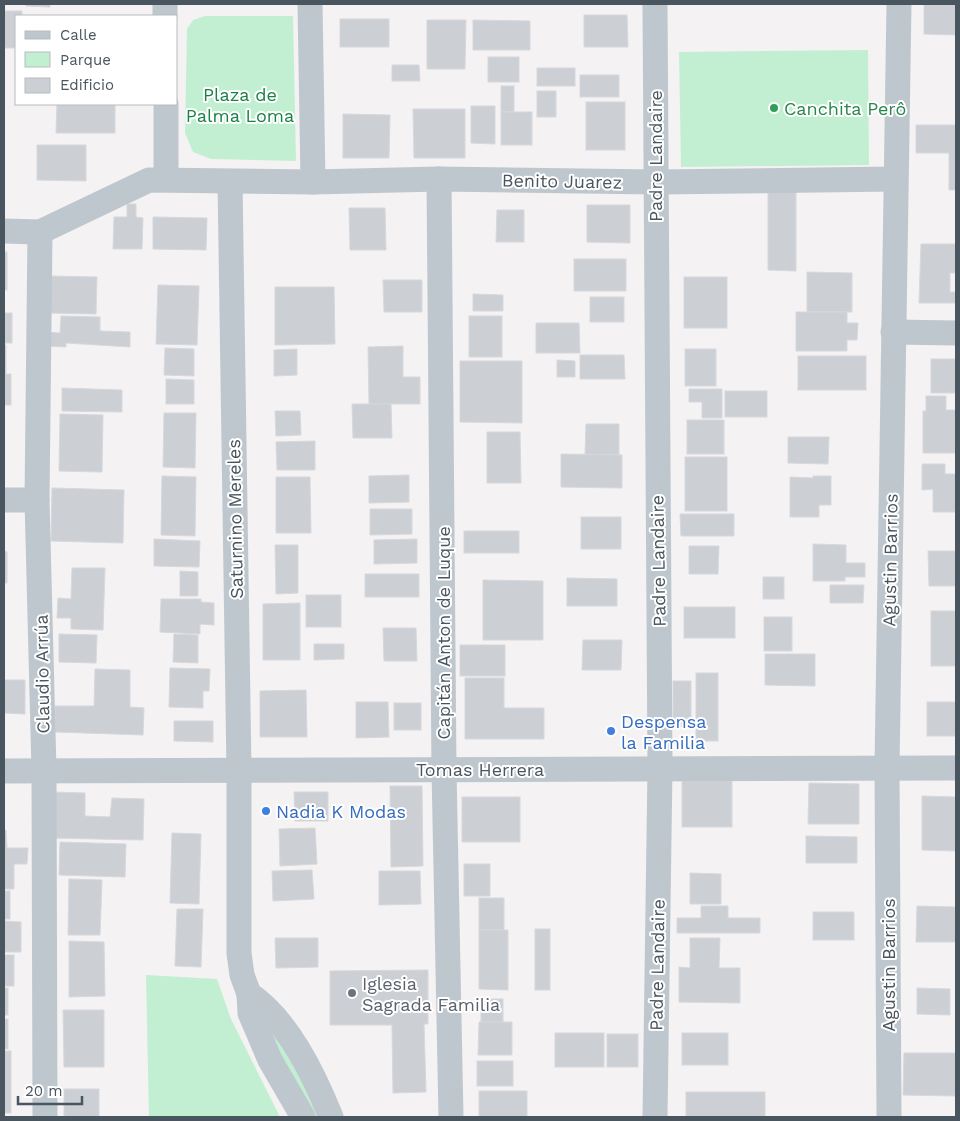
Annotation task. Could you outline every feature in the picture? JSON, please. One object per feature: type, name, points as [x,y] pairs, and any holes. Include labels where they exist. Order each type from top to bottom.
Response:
[{"type":"street","points":[[310,4],[313,182]]},
{"type":"street","name":"Padre Landaire","points":[[655,4],[660,768],[655,1117]]},
{"type":"street","name":"Agustin Barrios","points":[[889,1117],[887,767],[899,4]]},
{"type":"street","points":[[166,105],[166,179]]},
{"type":"street","name":"Benito Juarez","points":[[230,182],[440,179],[656,182],[895,179]]},
{"type":"street","name":"Capitán Anton de Luque","points":[[440,179],[444,770],[451,1117]]},
{"type":"street","points":[[4,231],[40,232],[149,180],[230,182]]},
{"type":"street","name":"Saturnino Mereles","points":[[230,182],[239,771],[239,953],[242,975],[249,994],[250,1013],[270,1060],[303,1117]]},
{"type":"street","name":"Claudio Arrúa","points":[[40,232],[37,500],[44,771],[45,1117]]},
{"type":"street","points":[[893,332],[956,333]]},
{"type":"street","points":[[4,500],[37,500]]},
{"type":"street","name":"Tomas Herrera","points":[[4,771],[956,768]]},
{"type":"street","points":[[249,994],[266,1005],[304,1059],[313,1073],[331,1117]]},
{"type":"green space","name":"Plaza de Palma Loma","points":[[205,16],[293,16],[296,161],[211,159],[193,152],[185,133],[187,29],[193,20]]},
{"type":"green space","name":"Canchita Perô","points":[[868,50],[869,165],[681,167],[679,52]]},
{"type":"green space","points":[[146,975],[217,979],[231,1019],[280,1117],[149,1117]]},
{"type":"green space","points":[[257,1004],[323,1117],[312,1117],[254,1005]]},
{"type":"building","points":[[26,4],[50,4],[50,7],[26,6]]},
{"type":"building","points":[[924,4],[956,4],[956,35],[924,34]]},
{"type":"building","points":[[4,11],[22,11],[22,15],[15,15],[15,48],[4,48]]},
{"type":"building","points":[[584,15],[627,15],[628,47],[584,47]]},
{"type":"building","points":[[340,19],[389,19],[389,47],[340,47]]},
{"type":"building","points":[[427,20],[466,20],[465,69],[427,69]]},
{"type":"building","points":[[473,20],[530,21],[530,50],[473,50]]},
{"type":"building","points":[[488,57],[519,57],[519,82],[488,82]]},
{"type":"building","points":[[392,65],[419,65],[420,81],[392,81]]},
{"type":"building","points":[[537,68],[575,68],[575,86],[537,86]]},
{"type":"building","points":[[580,75],[619,75],[619,97],[580,97]]},
{"type":"building","points":[[501,86],[514,86],[514,112],[501,112]]},
{"type":"building","points":[[537,91],[556,91],[556,117],[537,117]]},
{"type":"building","points":[[586,102],[625,102],[625,150],[586,150]]},
{"type":"building","points":[[57,105],[115,105],[115,133],[56,133]]},
{"type":"building","points":[[471,106],[495,106],[495,144],[471,143]]},
{"type":"building","points":[[413,109],[465,109],[465,158],[414,158]]},
{"type":"building","points":[[501,112],[532,112],[532,145],[501,145]]},
{"type":"building","points":[[343,114],[390,115],[389,158],[343,158]]},
{"type":"building","points":[[916,125],[956,125],[956,190],[949,190],[949,153],[916,153]]},
{"type":"building","points":[[37,145],[86,145],[86,181],[37,180]]},
{"type":"building","points":[[768,191],[796,191],[796,271],[768,270]]},
{"type":"building","points":[[127,204],[136,204],[136,217],[143,218],[142,249],[113,249],[114,217],[127,217]]},
{"type":"building","points":[[587,205],[630,205],[630,243],[587,242]]},
{"type":"building","points":[[349,208],[385,208],[386,250],[350,250]]},
{"type":"building","points":[[497,210],[524,210],[524,242],[496,242]]},
{"type":"building","points":[[153,217],[207,218],[206,250],[153,249]]},
{"type":"building","points":[[921,244],[956,244],[956,273],[950,273],[950,292],[956,292],[956,303],[919,303]]},
{"type":"building","points":[[4,252],[7,252],[7,290],[4,290]]},
{"type":"building","points":[[574,259],[626,259],[626,291],[574,291]]},
{"type":"building","points":[[807,272],[852,273],[852,312],[807,312]]},
{"type":"building","points":[[50,276],[97,277],[96,314],[50,313]]},
{"type":"building","points":[[684,277],[727,277],[727,328],[684,328]]},
{"type":"building","points":[[383,280],[422,280],[422,312],[384,312]]},
{"type":"building","points":[[158,285],[199,286],[197,345],[156,344]]},
{"type":"building","points":[[275,287],[334,287],[335,344],[275,345]]},
{"type":"building","points":[[473,294],[503,295],[503,311],[473,311]]},
{"type":"building","points":[[590,297],[624,297],[624,322],[590,322]]},
{"type":"building","points":[[796,312],[847,312],[847,323],[858,323],[857,340],[847,340],[847,351],[796,351]]},
{"type":"building","points":[[4,313],[12,313],[12,343],[4,343]]},
{"type":"building","points":[[61,316],[100,317],[100,331],[130,332],[130,347],[66,343],[66,347],[45,346],[45,332],[60,333]]},
{"type":"building","points":[[469,316],[502,316],[502,357],[469,357]]},
{"type":"building","points":[[536,323],[579,323],[580,353],[536,353]]},
{"type":"building","points":[[4,345],[6,345],[6,374],[11,374],[11,405],[4,405]]},
{"type":"building","points":[[403,346],[403,377],[420,377],[420,404],[369,404],[368,347]]},
{"type":"building","points":[[165,348],[194,349],[194,376],[164,375]]},
{"type":"building","points":[[297,349],[297,375],[274,376],[274,350]]},
{"type":"building","points":[[685,349],[716,349],[716,386],[685,386]]},
{"type":"building","points":[[580,355],[624,355],[625,379],[580,379]]},
{"type":"building","points":[[798,356],[866,356],[866,390],[798,390]]},
{"type":"building","points":[[931,359],[956,359],[956,393],[931,393]]},
{"type":"building","points":[[557,360],[575,361],[575,377],[557,377]]},
{"type":"building","points":[[460,361],[522,361],[522,423],[460,422]]},
{"type":"building","points":[[166,379],[194,380],[194,404],[166,404]]},
{"type":"building","points":[[62,388],[122,390],[122,412],[62,411]]},
{"type":"building","points":[[689,389],[722,389],[722,418],[702,418],[702,402],[689,402]]},
{"type":"building","points":[[725,391],[767,391],[767,417],[725,417]]},
{"type":"building","points":[[926,396],[946,396],[946,410],[956,410],[956,453],[923,453],[923,411],[926,411]]},
{"type":"building","points":[[352,404],[391,404],[392,438],[353,438]]},
{"type":"building","points":[[275,411],[300,411],[301,435],[276,436]]},
{"type":"building","points":[[164,413],[196,413],[195,468],[163,467]]},
{"type":"building","points":[[60,414],[103,415],[102,472],[59,471]]},
{"type":"building","points":[[687,420],[724,420],[724,454],[687,454]]},
{"type":"building","points":[[586,424],[619,424],[619,455],[585,455]]},
{"type":"building","points":[[487,432],[520,432],[521,483],[487,483]]},
{"type":"building","points":[[788,437],[829,437],[828,464],[788,463]]},
{"type":"building","points":[[315,441],[315,470],[277,470],[276,442]]},
{"type":"building","points":[[561,454],[622,455],[622,488],[561,487]]},
{"type":"building","points":[[685,457],[727,457],[727,511],[685,511]]},
{"type":"building","points":[[922,464],[945,464],[945,474],[956,474],[956,512],[933,512],[933,489],[922,490]]},
{"type":"building","points":[[409,475],[409,502],[369,503],[369,476]]},
{"type":"building","points":[[162,476],[196,477],[195,536],[161,535]]},
{"type":"building","points":[[813,476],[831,476],[831,505],[819,505],[819,517],[790,517],[790,477],[813,478]]},
{"type":"building","points":[[276,477],[310,477],[311,533],[276,533]]},
{"type":"building","points":[[52,488],[124,490],[123,543],[51,541]]},
{"type":"building","points":[[370,509],[412,509],[412,534],[370,535]]},
{"type":"building","points":[[680,514],[734,514],[734,536],[681,536]]},
{"type":"building","points":[[581,517],[621,517],[621,549],[581,549]]},
{"type":"building","points":[[464,531],[519,531],[519,553],[464,553]]},
{"type":"building","points":[[154,539],[200,541],[199,567],[154,566]]},
{"type":"building","points":[[417,539],[417,563],[374,564],[374,540]]},
{"type":"building","points":[[813,544],[846,545],[846,563],[865,563],[865,577],[845,577],[845,581],[813,581]]},
{"type":"building","points":[[275,545],[298,545],[298,593],[276,594]]},
{"type":"building","points":[[689,546],[719,546],[718,574],[689,574]]},
{"type":"building","points":[[4,551],[7,552],[7,583],[4,583]]},
{"type":"building","points":[[928,551],[956,551],[956,586],[929,586]]},
{"type":"building","points":[[72,568],[105,568],[103,630],[71,629],[71,618],[57,618],[58,598],[71,599]]},
{"type":"building","points":[[180,571],[198,572],[198,596],[180,596]]},
{"type":"building","points":[[365,574],[419,574],[419,597],[365,597]]},
{"type":"building","points":[[763,577],[784,577],[784,599],[763,599]]},
{"type":"building","points":[[567,578],[617,579],[617,606],[567,606]]},
{"type":"building","points":[[483,580],[543,581],[543,640],[483,640]]},
{"type":"building","points":[[830,585],[864,585],[863,603],[830,603]]},
{"type":"building","points":[[306,595],[341,595],[341,627],[306,627]]},
{"type":"building","points":[[161,599],[201,599],[201,602],[214,603],[214,625],[200,624],[200,634],[160,632]]},
{"type":"building","points":[[300,603],[300,660],[263,660],[263,604]]},
{"type":"building","points":[[684,607],[735,607],[735,638],[684,638]]},
{"type":"building","points":[[931,611],[956,611],[956,666],[931,666]]},
{"type":"building","points":[[764,617],[792,617],[792,651],[764,651]]},
{"type":"building","points":[[383,628],[416,628],[417,661],[384,661]]},
{"type":"building","points":[[59,634],[97,635],[96,663],[59,662]]},
{"type":"building","points":[[174,634],[198,635],[198,663],[173,662]]},
{"type":"building","points":[[583,640],[622,640],[621,670],[582,670]]},
{"type":"building","points":[[314,644],[344,644],[344,659],[314,660]]},
{"type":"building","points":[[460,645],[505,645],[505,676],[460,676]]},
{"type":"building","points":[[765,654],[815,654],[815,686],[765,685]]},
{"type":"building","points":[[170,668],[210,669],[209,691],[203,691],[203,708],[169,707]]},
{"type":"building","points":[[95,669],[130,670],[130,707],[144,708],[143,735],[55,732],[55,706],[94,706]]},
{"type":"building","points":[[696,673],[718,673],[718,741],[696,741]]},
{"type":"building","points":[[465,678],[504,678],[504,708],[544,708],[544,739],[465,739]]},
{"type":"building","points":[[4,680],[25,680],[25,714],[4,713]]},
{"type":"building","points":[[673,681],[691,681],[691,727],[673,727]]},
{"type":"building","points":[[306,690],[307,737],[260,737],[260,691]]},
{"type":"building","points":[[356,702],[388,702],[389,737],[356,738]]},
{"type":"building","points":[[927,702],[956,702],[956,736],[927,736]]},
{"type":"building","points":[[394,703],[421,703],[421,730],[394,730]]},
{"type":"building","points":[[174,721],[213,721],[213,742],[174,741]]},
{"type":"building","points":[[682,781],[732,781],[732,827],[682,827]]},
{"type":"building","points":[[809,783],[859,784],[859,824],[808,824]]},
{"type":"building","points":[[390,786],[422,786],[423,866],[391,867]]},
{"type":"building","points":[[52,792],[85,793],[85,816],[110,817],[112,798],[144,799],[143,840],[51,838]]},
{"type":"building","points":[[294,792],[328,792],[328,821],[295,821]]},
{"type":"building","points":[[922,796],[956,797],[956,851],[922,850]]},
{"type":"building","points":[[462,797],[520,797],[520,842],[462,842]]},
{"type":"building","points":[[315,828],[317,864],[280,866],[279,829]]},
{"type":"building","points":[[4,830],[6,830],[7,848],[28,848],[27,864],[14,864],[14,889],[4,889]]},
{"type":"building","points":[[172,833],[201,834],[199,904],[170,903]]},
{"type":"building","points":[[806,836],[857,837],[857,863],[806,863]]},
{"type":"building","points":[[60,842],[126,844],[125,877],[59,875]]},
{"type":"building","points":[[464,864],[490,864],[490,896],[464,896]]},
{"type":"building","points":[[312,870],[314,899],[273,901],[272,871]]},
{"type":"building","points":[[379,871],[420,871],[421,904],[379,905]]},
{"type":"building","points":[[690,873],[721,874],[721,904],[690,904]]},
{"type":"building","points":[[69,879],[102,880],[100,935],[68,935]]},
{"type":"building","points":[[4,891],[10,891],[10,919],[4,919]]},
{"type":"building","points":[[479,898],[504,898],[504,930],[479,930]]},
{"type":"building","points":[[701,906],[728,906],[728,918],[760,918],[760,933],[677,933],[677,918],[701,918]]},
{"type":"building","points":[[917,906],[956,907],[956,942],[916,942]]},
{"type":"building","points":[[177,909],[203,909],[201,967],[175,966]]},
{"type":"building","points":[[813,912],[854,912],[854,940],[813,940]]},
{"type":"building","points":[[4,921],[21,922],[21,952],[4,952]]},
{"type":"building","points":[[535,929],[550,929],[550,990],[535,990]]},
{"type":"building","points":[[479,930],[508,930],[508,990],[479,989]]},
{"type":"building","points":[[275,938],[318,938],[318,967],[276,968]]},
{"type":"building","points":[[690,938],[720,938],[719,968],[740,968],[740,1003],[679,1002],[679,967],[690,968]]},
{"type":"building","points":[[69,941],[104,942],[105,996],[69,997]]},
{"type":"building","points":[[4,955],[14,955],[14,986],[4,986]]},
{"type":"building","points":[[428,970],[428,1024],[424,1024],[426,1092],[393,1093],[392,1025],[330,1025],[330,971]]},
{"type":"building","points":[[4,988],[8,988],[8,1015],[4,1015]]},
{"type":"building","points":[[917,988],[950,989],[950,1015],[917,1014]]},
{"type":"building","points":[[481,999],[503,999],[503,1023],[481,1023]]},
{"type":"building","points":[[63,1010],[104,1010],[104,1067],[64,1067]]},
{"type":"building","points":[[4,1019],[8,1019],[8,1049],[4,1049]]},
{"type":"building","points":[[479,1022],[512,1022],[512,1055],[478,1055]]},
{"type":"building","points":[[555,1033],[604,1033],[604,1067],[555,1067]]},
{"type":"building","points":[[682,1033],[728,1033],[728,1065],[682,1065]]},
{"type":"building","points":[[607,1034],[638,1034],[638,1067],[607,1067]]},
{"type":"building","points":[[4,1051],[11,1051],[11,1113],[4,1113]]},
{"type":"building","points":[[904,1053],[956,1053],[956,1096],[903,1095]]},
{"type":"building","points":[[477,1061],[513,1061],[513,1086],[477,1086]]},
{"type":"building","points":[[64,1089],[99,1089],[99,1117],[64,1117]]},
{"type":"building","points":[[479,1091],[527,1091],[527,1117],[479,1117]]},
{"type":"building","points":[[686,1092],[765,1092],[765,1117],[686,1117]]},
{"type":"place","name":"Canchita Perô","points":[[774,108]]},
{"type":"place","name":"Despensa la Familia","points":[[611,731]]},
{"type":"place","name":"Nadia K Modas","points":[[266,811]]},
{"type":"place","name":"Iglesia Sagrada Familia","points":[[352,993]]}]
